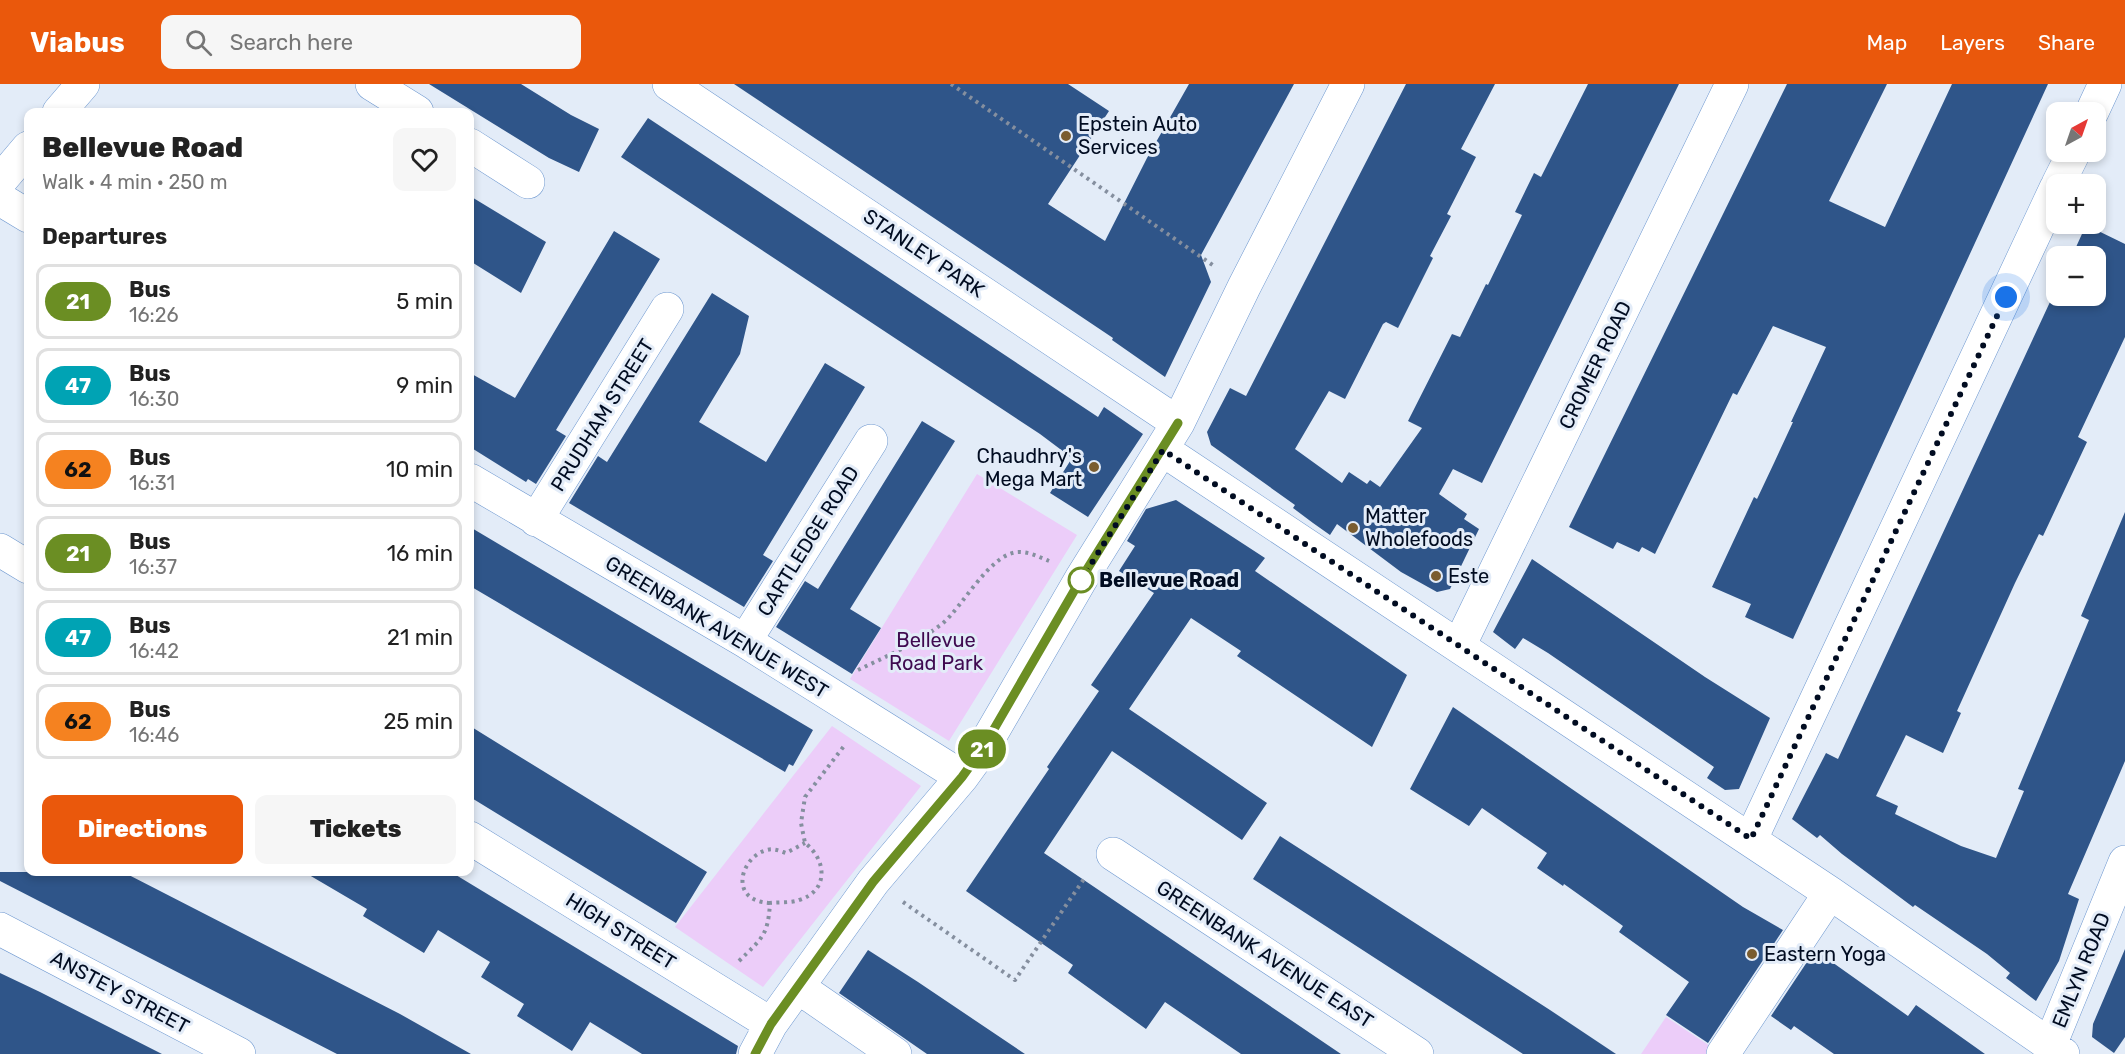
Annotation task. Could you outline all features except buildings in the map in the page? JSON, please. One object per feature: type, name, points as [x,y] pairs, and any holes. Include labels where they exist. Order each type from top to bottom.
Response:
[{"type":"street","points":[[62,108],[83,84]]},
{"type":"street","points":[[372,84],[411,108]]},
{"type":"street","name":"STANLEY PARK","points":[[669,84],[1170,436],[1459,646],[1751,839],[2056,1050]]},
{"type":"street","points":[[754,1054],[771,1024],[873,882],[962,777],[983,748],[1081,579],[1170,436],[1348,84]]},
{"type":"street","name":"CROMER ROAD","points":[[1459,646],[1731,84]]},
{"type":"street","points":[[2097,102],[2105,84]]},
{"type":"street","points":[[474,148],[528,182]]},
{"type":"street","points":[[0,181],[24,153]]},
{"type":"street","points":[[0,199],[24,214]]},
{"type":"street","points":[[1751,839],[2046,209]]},
{"type":"street","name":"PRUDHAM STREET","points":[[536,520],[667,309]]},
{"type":"street","name":"CARTLEDGE ROAD","points":[[744,641],[871,441]]},
{"type":"street","name":"GREENBANK AVENUE WEST","points":[[474,482],[744,641],[962,777]]},
{"type":"street","points":[[0,550],[24,565]]},
{"type":"street","name":"HIGH STREET","points":[[474,840],[771,1024]]},
{"type":"street","name":"GREENBANK AVENUE EAST","points":[[1113,854],[1417,1054]]},
{"type":"street","name":"EMLYN ROAD","points":[[2056,1050],[2125,862]]},
{"type":"street","points":[[1723,1054],[1830,893]]},
{"type":"street","name":"ANSTEY STREET","points":[[0,929],[239,1054]]},
{"type":"street","points":[[798,987],[896,1054]]},
{"type":"path","points":[[951,84],[1244,287]]},
{"type":"path","points":[[837,699],[854,672],[926,635],[945,620],[982,575],[1002,558],[1016,551],[1030,553],[1059,565],[1081,579]]},
{"type":"path","points":[[805,843],[786,853],[776,849],[766,850],[755,856],[743,878],[744,891],[749,898],[758,902],[770,903],[800,900],[812,892],[819,882],[822,872],[820,859],[805,843],[801,823],[805,797],[866,716]]},
{"type":"path","points":[[873,882],[1015,980],[1105,849],[1113,854]]},
{"type":"path","points":[[716,989],[740,959],[765,935],[770,903]]},
{"type":"green space","name":"Bellevue Road Park","points":[[977,474],[1077,535],[949,741],[850,679]]},
{"type":"green space","points":[[832,726],[921,786],[763,987],[675,927]]},
{"type":"green space","points":[[1666,1017],[1713,1048],[1710,1054],[1641,1054]]},
{"type":"bus line","name":"21","points":[[755,1054],[771,1024],[873,882],[962,777],[983,748],[1081,579],[1178,423]]},
{"type":"place","name":"Epstein Auto Services","points":[[1066,136]]},
{"type":"place","name":"Chaudhry's Mega Mart","points":[[1094,467]]},
{"type":"place","name":"Matter Wholefoods","points":[[1353,528]]},
{"type":"place","name":"Este","points":[[1436,576]]},
{"type":"place","name":"Bellevue Road","points":[[1081,580]]},
{"type":"place","name":"Eastern Yoga","points":[[1752,954]]},
{"type":"route","points":[[1081,580],[1163,450],[1751,839],[2006,297]]}]
